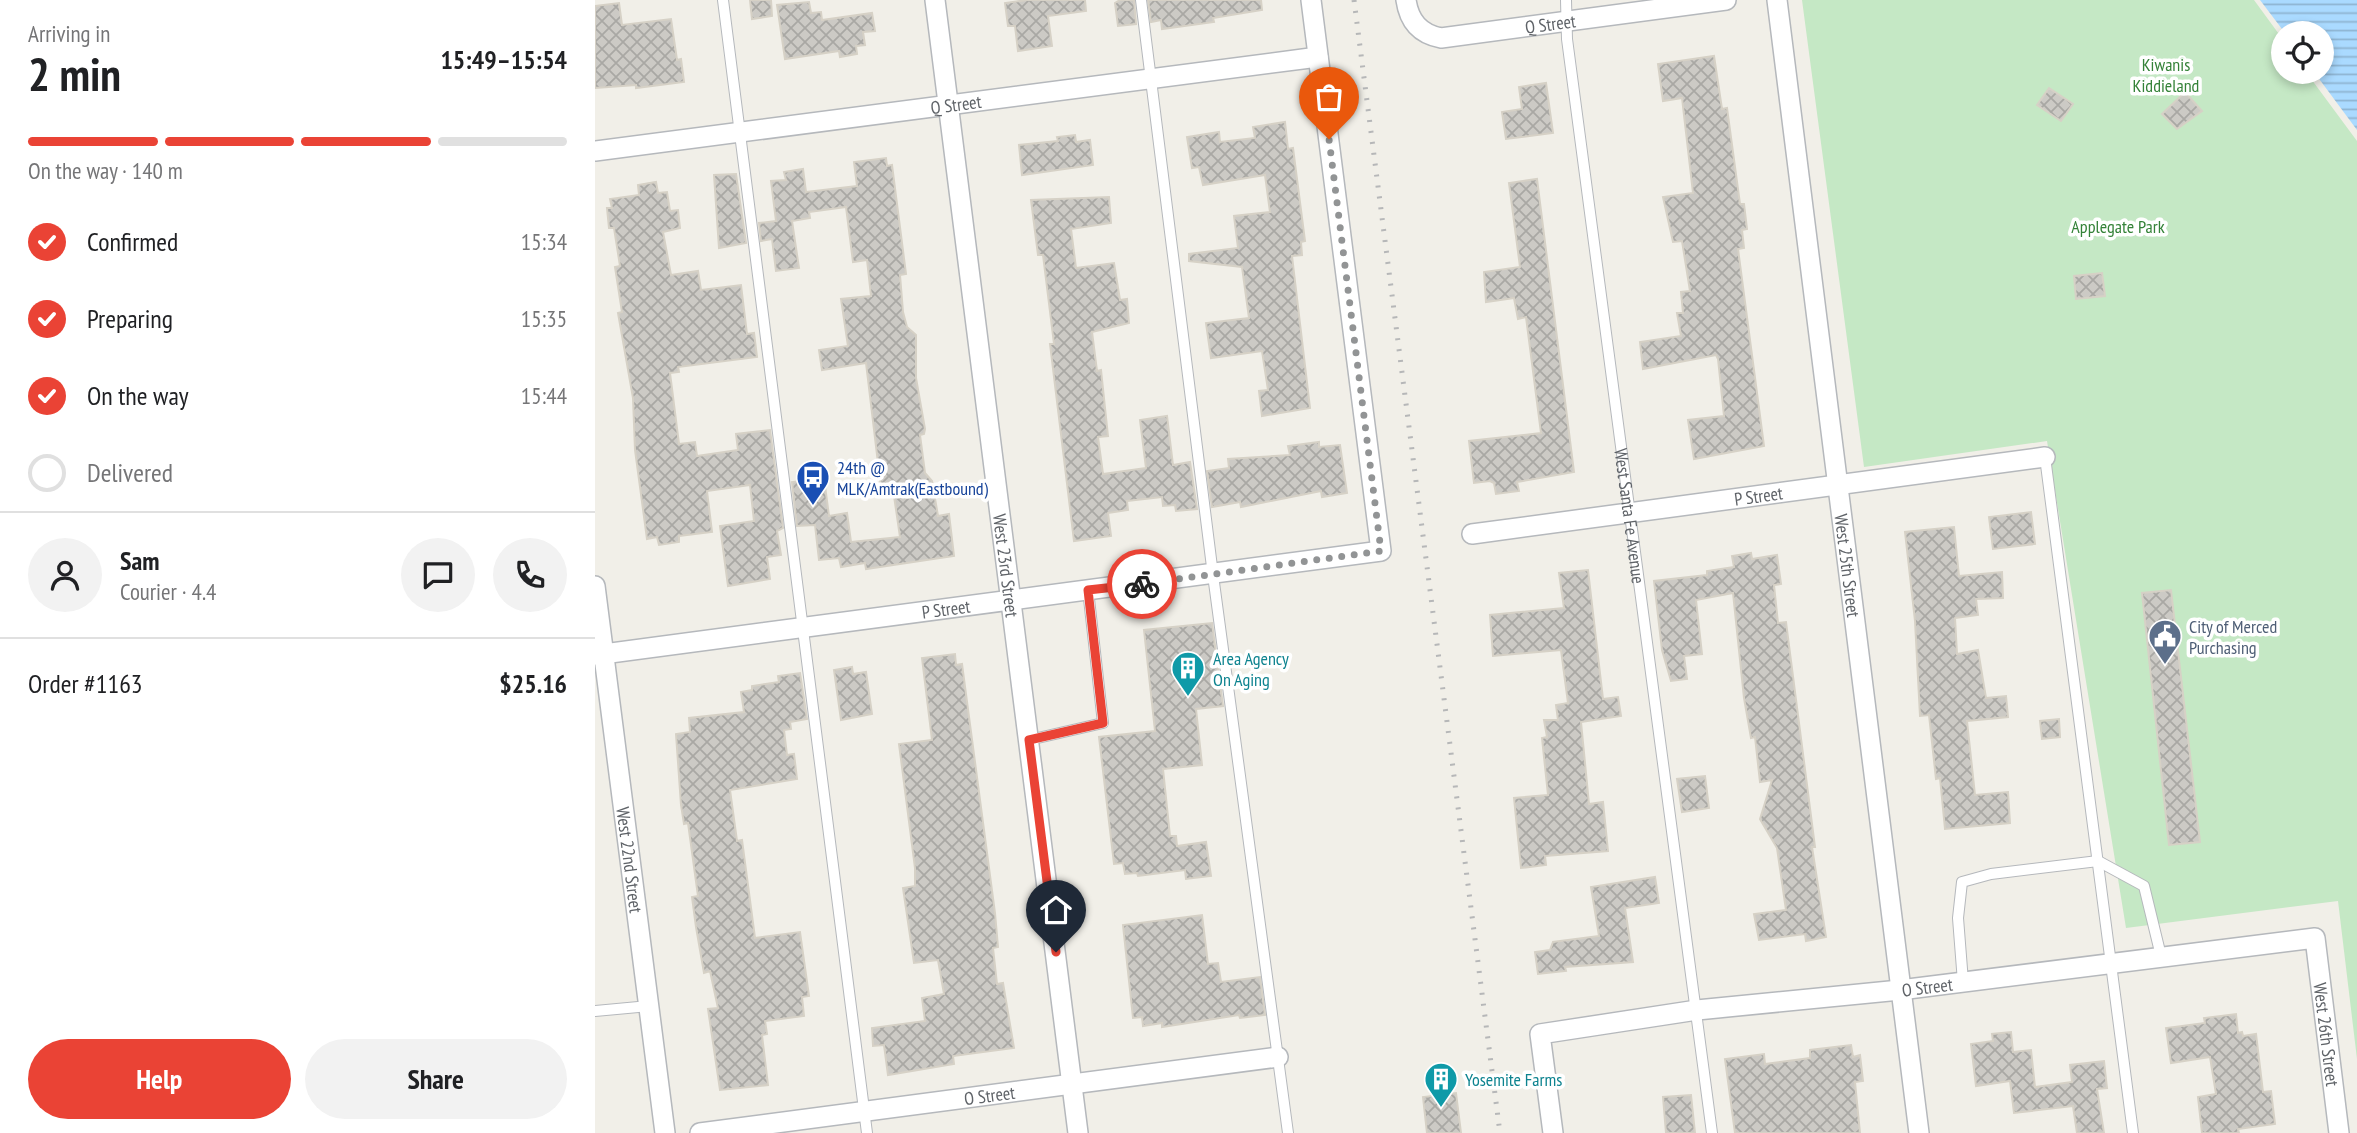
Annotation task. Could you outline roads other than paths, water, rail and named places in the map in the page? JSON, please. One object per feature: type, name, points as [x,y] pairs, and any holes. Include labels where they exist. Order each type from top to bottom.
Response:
[{"type":"street","name":"West 23rd Street","points":[[935,0],[1079,1133]]},
{"type":"street","points":[[1311,0],[1318,57]]},
{"type":"street","name":"Q Street","points":[[1406,0],[1410,17],[1418,28],[1428,35],[1441,38],[1726,0]]},
{"type":"street","name":"West 25th Street","points":[[1777,0],[1919,1133]]},
{"type":"street","name":"Q Street","points":[[595,150],[1318,57]]},
{"type":"street","name":"P Street","points":[[599,655],[1381,551],[1318,57]]},
{"type":"street","name":"P Street","points":[[1472,534],[2045,457]]},
{"type":"street","name":"West 22nd Street","points":[[595,586],[599,655],[665,1133]]},
{"type":"street","name":"O Street","points":[[1553,1133],[1540,1034],[1697,1010],[1900,990],[2315,938]]},
{"type":"street","name":"West 26th Street","points":[[2315,938],[2339,1133]]},
{"type":"street","name":"O Street","points":[[699,1133],[1278,1057]]},
{"type":"lane","points":[[723,0],[867,1133]]},
{"type":"lane","points":[[1141,0],[1213,575],[1288,1133]]},
{"type":"lane","name":"West Santa Fe Avenue","points":[[1566,0],[1627,512],[1712,1133]]},
{"type":"lane","points":[[2045,457],[2133,1133]]},
{"type":"lane","points":[[1029,740],[1103,723],[1088,590]]},
{"type":"lane","points":[[1963,982],[1958,918],[1962,882],[1991,874],[2098,861],[2144,886],[2161,956]]},
{"type":"lane","points":[[595,1011],[649,1006]]},
{"type":"water","points":[[2260,0],[2357,0],[2357,130],[2323,84],[2334,84],[2334,21],[2276,21]]},
{"type":"railway","points":[[1354,0],[1500,1133]]},
{"type":"place","name":"24th @ MLK/Amtrak(Eastbound)","points":[[813,507]]},
{"type":"place","name":"City of Merced Purchasing","points":[[2165,666]]},
{"type":"place","name":"Area Agency On Aging","points":[[1188,698]]},
{"type":"place","name":"Yosemite Farms","points":[[1441,1109]]},
{"type":"park label","name":"Kiwanis Kiddieland","points":[[2166,74]]},
{"type":"park label","name":"Applegate Park","points":[[2118,226]]}]
